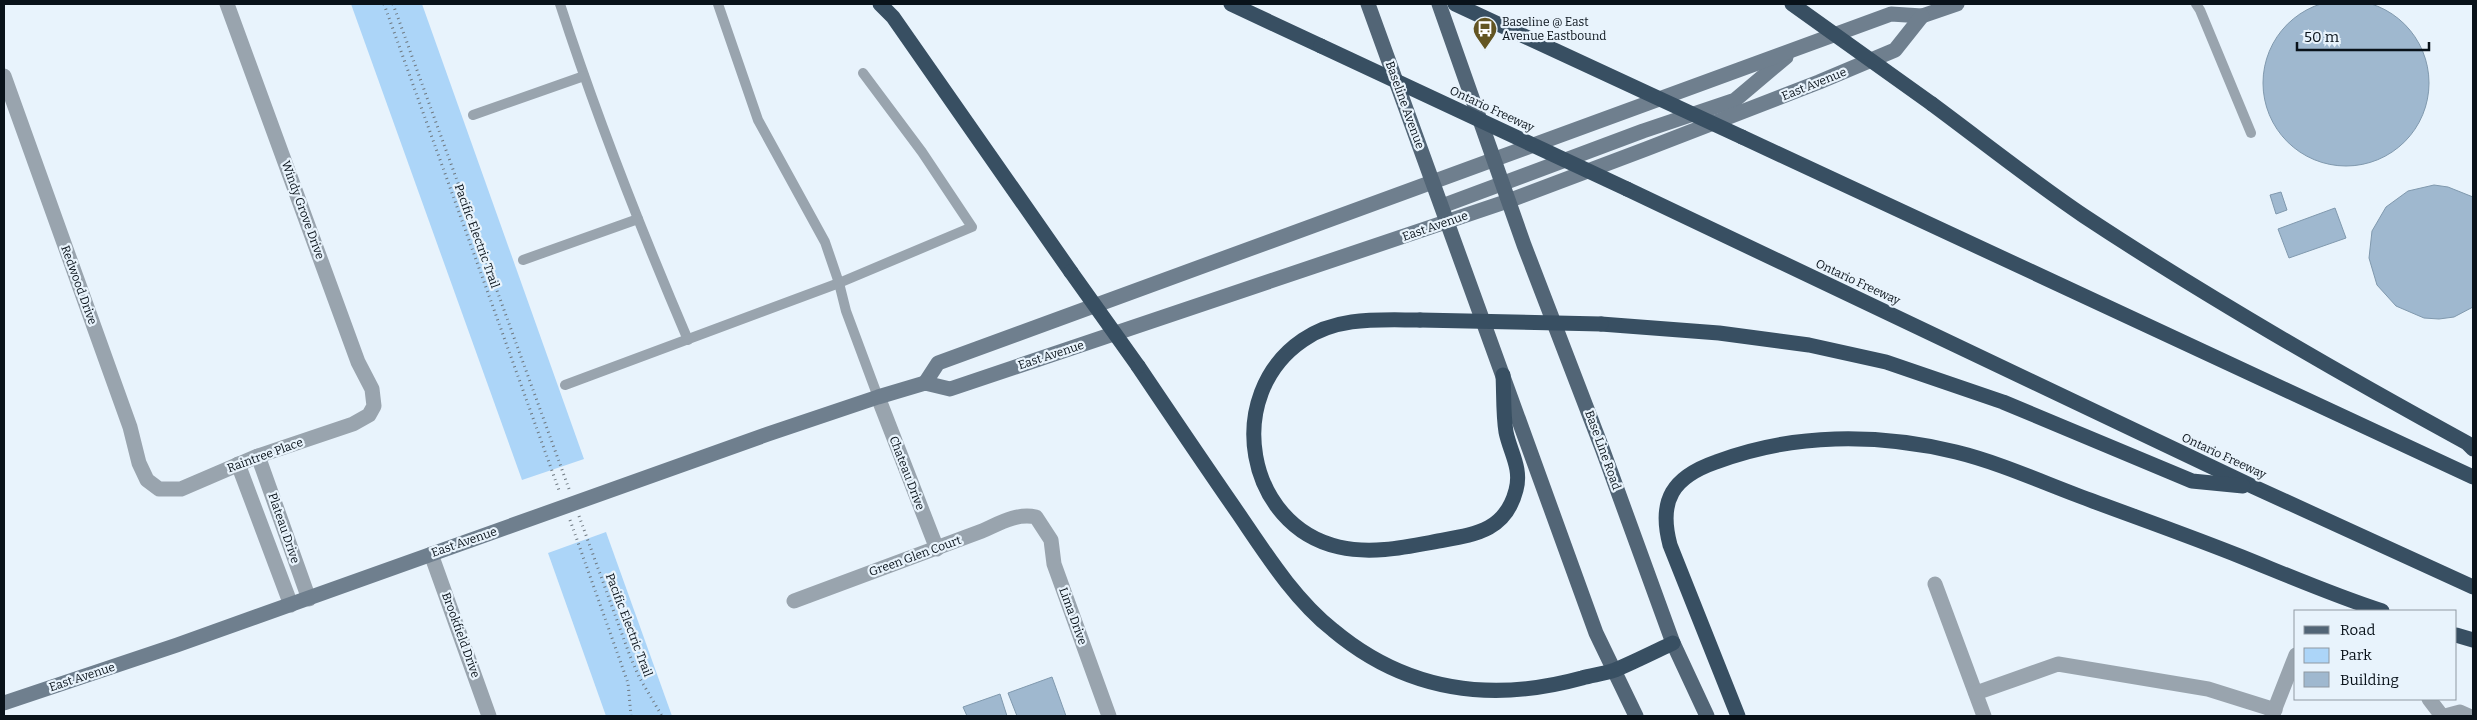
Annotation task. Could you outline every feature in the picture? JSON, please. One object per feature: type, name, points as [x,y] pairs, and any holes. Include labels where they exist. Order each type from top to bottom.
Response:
[{"type":"highway","points":[[880,4],[898,25],[1138,366],[1255,538],[1299,597],[1332,630],[1370,657],[1407,674],[1438,684],[1470,691],[1511,691],[1551,686],[1613,670],[1673,643]]},
{"type":"highway","name":"Ontario Freeway","points":[[1231,4],[2254,486],[2473,587]]},
{"type":"highway","points":[[1455,4],[2473,477]]},
{"type":"highway","points":[[1792,4],[2083,215],[2187,282],[2340,374],[2467,443],[2473,449]]},
{"type":"highway","points":[[1503,375],[1506,432],[1517,466],[1518,483],[1510,506],[1491,527],[1472,535],[1399,548],[1372,550],[1338,547],[1321,542],[1284,514],[1265,486],[1254,452],[1253,422],[1262,384],[1273,367],[1286,353],[1303,339],[1326,328],[1353,321],[1420,320],[1601,324],[1755,338],[1809,345],[1886,362],[2003,402],[2192,481],[2254,486]]},
{"type":"highway","points":[[1738,716],[1670,545],[1666,530],[1665,508],[1672,490],[1680,480],[1690,474],[1734,455],[1770,446],[1822,439],[1854,438],[1892,440],[1958,453],[2167,529],[2379,610]]},
{"type":"highway","points":[[2457,635],[2473,640]]},
{"type":"main road","name":"Baseline Avenue","points":[[1368,4],[1442,206]]},
{"type":"main road","points":[[1439,4],[1502,183]]},
{"type":"main road","points":[[925,383],[938,363],[1494,158],[1891,14],[1957,4]]},
{"type":"main road","name":"East Avenue","points":[[4,703],[291,606],[431,554],[878,397],[925,383],[950,389],[1508,201],[1801,90],[1895,50],[1920,10]]},
{"type":"main road","points":[[1636,716],[1596,633],[1442,206],[1643,131],[1735,100],[1794,50]]},
{"type":"main road","name":"Base Line Road","points":[[1502,183],[1673,643],[1707,716]]},
{"type":"street","name":"Windy Grove Drive","points":[[227,4],[358,362],[372,389],[374,406],[369,415]]},
{"type":"street","name":"Redwood Drive","points":[[4,76],[130,427],[139,463],[147,480],[159,489]]},
{"type":"street","name":"Chateau Drive","points":[[878,397],[936,549]]},
{"type":"street","name":"Raintree Place","points":[[159,489],[181,489],[258,456],[353,424],[369,415]]},
{"type":"street","name":"Plateau Drive","points":[[258,456],[309,599]]},
{"type":"street","name":"Plateau Drive","points":[[238,464],[291,606]]},
{"type":"street","name":"Green Glen Court","points":[[794,601],[936,549],[1011,518],[1023,514],[1036,518]]},
{"type":"street","name":"Lima Drive","points":[[1036,518],[1051,540],[1054,564],[1109,716]]},
{"type":"street","name":"Brookfield Drive","points":[[431,554],[489,716]]},
{"type":"street","points":[[1935,584],[1984,716]]},
{"type":"street","points":[[1976,693],[2058,664],[2208,689],[2274,713],[2294,660]]},
{"type":"street","points":[[2430,700],[2444,716],[2460,712],[2469,716]]},
{"type":"lane","points":[[560,4],[584,76],[638,219],[688,340]]},
{"type":"lane","points":[[718,4],[758,120],[825,242],[846,311],[878,397]]},
{"type":"lane","points":[[2196,4],[2251,133]]},
{"type":"lane","points":[[565,385],[839,284],[972,227],[922,152],[863,72]]},
{"type":"lane","points":[[473,115],[584,76]]},
{"type":"lane","points":[[523,260],[638,219]]},
{"type":"path","name":"Pacific Electric Trail","points":[[384,4],[553,474]]},
{"type":"path","name":"Pacific Electric Trail","points":[[393,4],[562,471]]},
{"type":"path","name":"Pacific Electric Trail","points":[[586,537],[636,670],[662,716]]},
{"type":"path","name":"Pacific Electric Trail","points":[[577,539],[628,683],[631,716]]},
{"type":"green space","points":[[351,4],[422,4],[584,459],[522,480]]},
{"type":"green space","points":[[606,532],[672,716],[606,716],[548,553]]},
{"type":"building","points":[[2346,0],[2378,6],[2405,24],[2423,51],[2429,83],[2423,115],[2405,142],[2378,160],[2346,166],[2314,160],[2287,142],[2269,115],[2263,83],[2269,51],[2287,24],[2314,6]]},
{"type":"building","points":[[2434,185],[2448,187],[2473,197],[2473,307],[2454,317],[2439,319],[2424,318],[2396,306],[2377,285],[2369,258],[2372,231],[2386,207],[2408,191]]},
{"type":"building","points":[[2281,192],[2287,210],[2276,214],[2270,195]]},
{"type":"building","points":[[2335,208],[2346,238],[2289,258],[2278,229]]},
{"type":"building","points":[[1052,677],[1066,716],[1017,716],[1008,693]]},
{"type":"building","points":[[1000,694],[1007,716],[967,716],[963,707]]},
{"type":"place","name":"Baseline @ East Avenue Eastbound","points":[[1485,50]]}]
